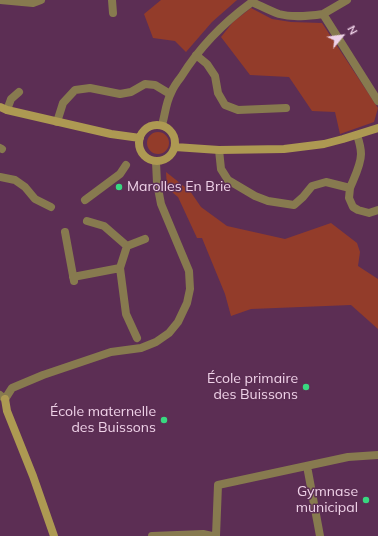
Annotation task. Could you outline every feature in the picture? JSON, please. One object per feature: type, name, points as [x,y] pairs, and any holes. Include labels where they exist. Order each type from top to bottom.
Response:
[{"type":"street","points":[[0,0],[33,2],[41,0]]},
{"type":"street","points":[[112,0],[113,13]]},
{"type":"street","points":[[162,125],[170,94],[196,55],[215,33],[251,1],[279,14],[289,16],[310,16],[323,14],[347,0]]},
{"type":"street","points":[[323,14],[378,101]]},
{"type":"street","points":[[196,55],[207,64],[215,76],[218,93],[225,105],[238,110],[286,108]]},
{"type":"street","points":[[57,122],[63,102],[75,90],[90,88],[120,94],[131,92],[145,84],[155,85],[170,94]]},
{"type":"street","points":[[19,92],[3,109],[111,134],[140,138]]},
{"type":"street","points":[[162,125],[173,134],[175,147],[170,156],[164,160],[156,162],[144,156],[140,150],[139,144],[140,138],[147,128],[162,125]]},
{"type":"street","points":[[175,147],[219,150],[284,149],[324,144],[378,128]]},
{"type":"street","points":[[357,135],[362,155],[350,188],[349,198],[353,207],[358,210],[369,213],[378,210]]},
{"type":"street","points":[[219,150],[221,169],[228,180],[255,196],[268,201],[294,205],[312,186],[326,182],[350,188]]},
{"type":"street","points":[[54,536],[3,397],[12,388],[43,375],[111,352],[141,348],[156,342],[169,333],[178,322],[187,303],[190,290],[189,271],[161,204],[157,183],[156,162]]},
{"type":"street","points":[[85,200],[120,174],[126,166]]},
{"type":"street","points":[[0,177],[15,180],[25,187],[35,199],[51,207]]},
{"type":"street","points":[[87,221],[104,226],[127,246]]},
{"type":"street","points":[[65,232],[74,279],[120,268]]},
{"type":"street","points":[[127,246],[145,239]]},
{"type":"street","points":[[127,246],[120,268],[126,314],[137,338]]},
{"type":"street","points":[[216,536],[218,485],[348,458],[378,455]]},
{"type":"street","points":[[308,466],[320,536]]},
{"type":"street","points":[[152,536],[202,534],[212,536]]},
{"type":"shaded area","points":[[161,0],[237,0],[212,22],[186,52],[175,41],[153,38],[144,14]]},
{"type":"shaded area","points":[[251,8],[272,19],[291,22],[322,23],[378,108],[374,122],[340,134],[335,112],[312,111],[289,77],[250,75],[221,37],[233,22]]},
{"type":"shaded area","points":[[158,132],[166,135],[169,143],[166,151],[158,154],[150,151],[147,143],[150,135]]},
{"type":"shaded area","points":[[166,172],[190,191],[201,207],[227,226],[285,239],[331,223],[357,243],[360,252],[358,266],[378,279],[378,329],[351,305],[251,309],[231,316],[225,294],[202,238],[197,238],[178,197],[167,188]]},
{"type":"place","name":"Marolles En Brie","points":[[119,187]]},
{"type":"place","name":"École primaire des Buissons","points":[[306,387]]},
{"type":"place","name":"École maternelle des Buissons","points":[[164,420]]},
{"type":"place","name":"Gymnase municipal","points":[[366,500]]}]
